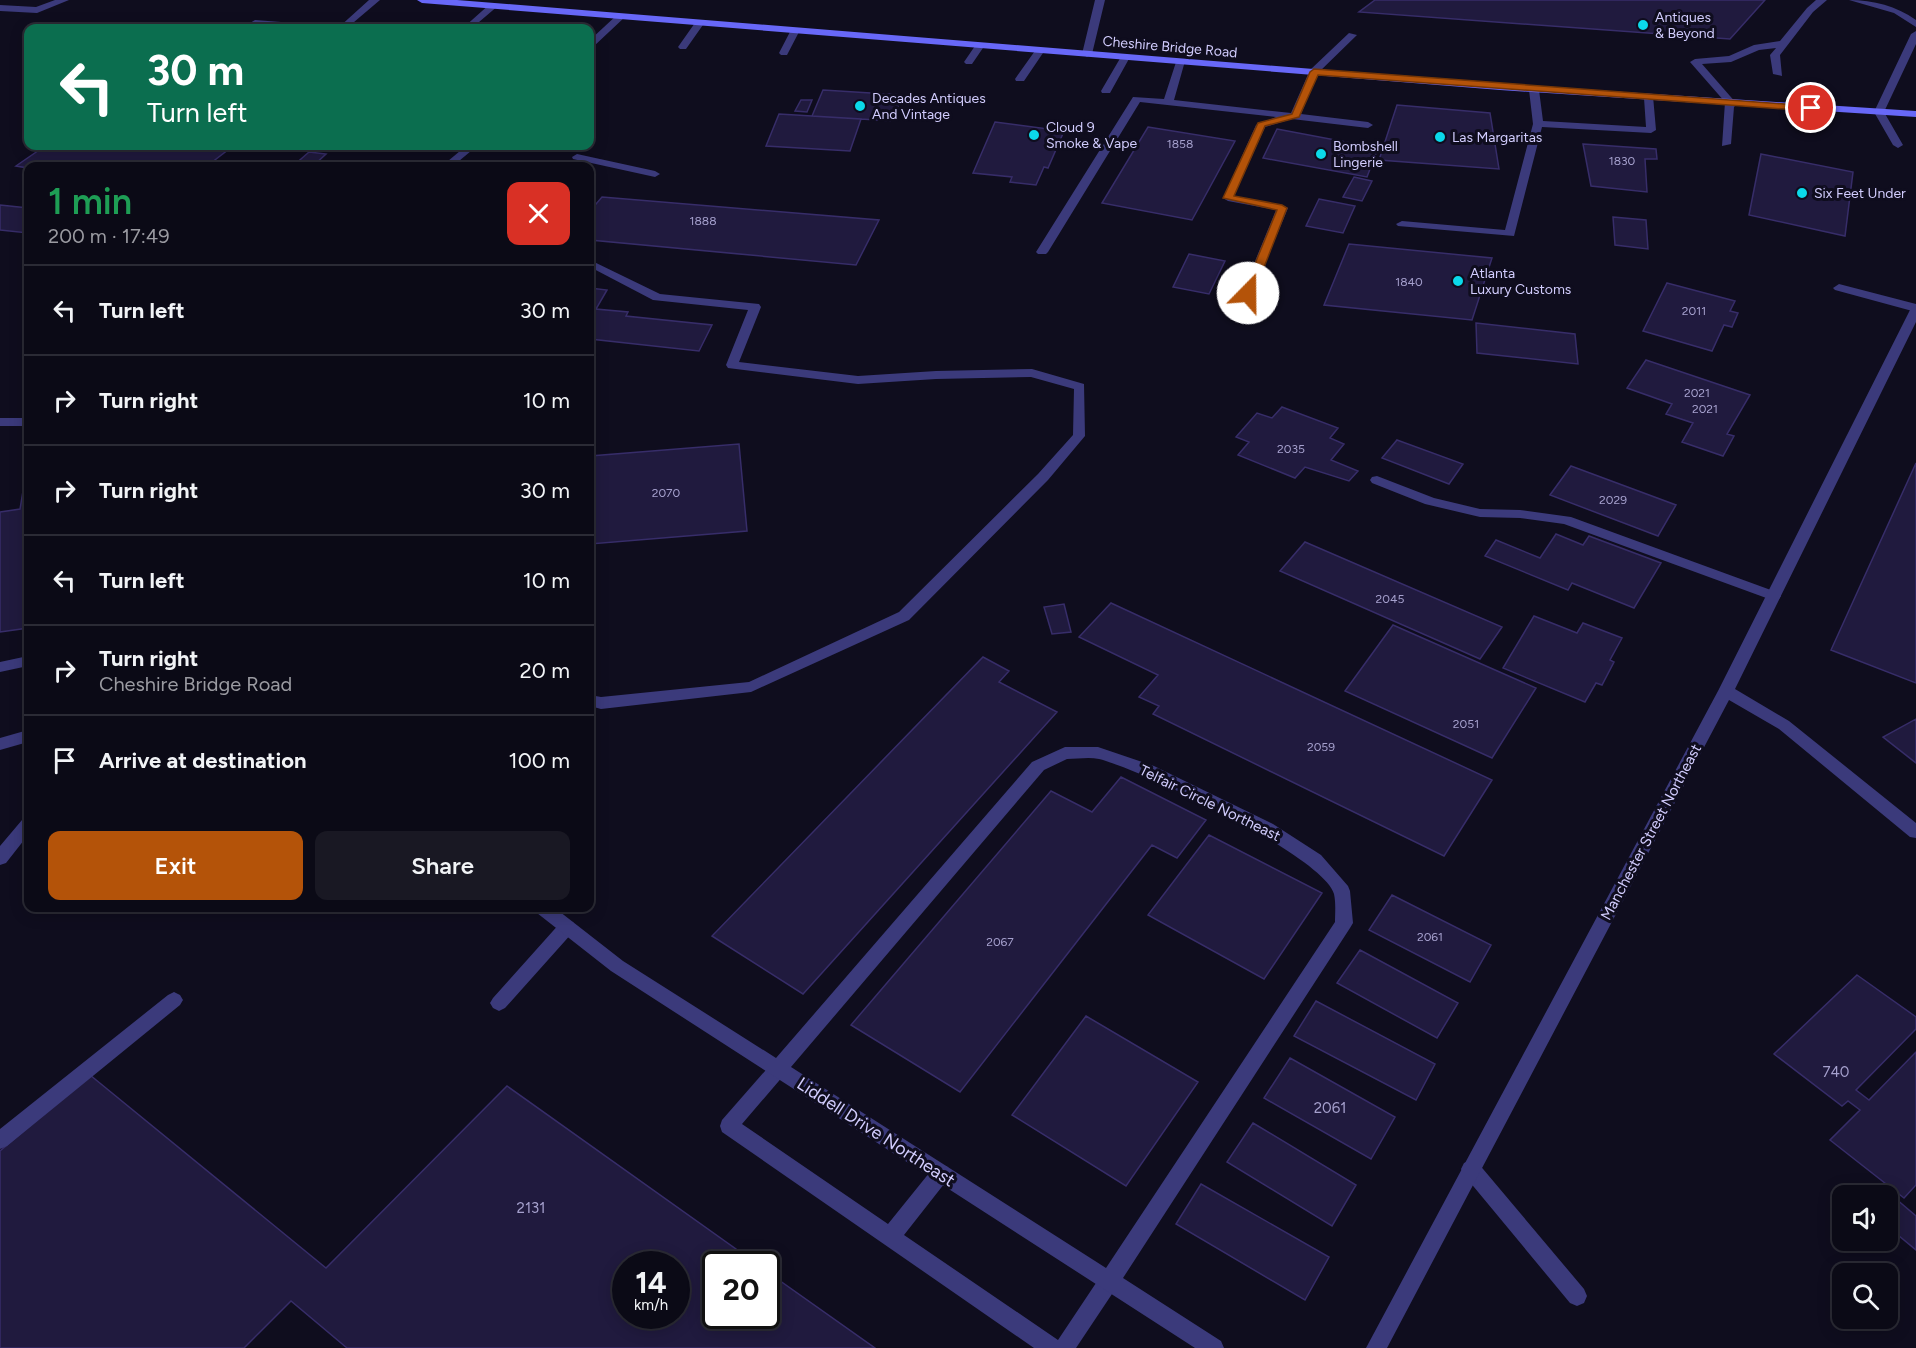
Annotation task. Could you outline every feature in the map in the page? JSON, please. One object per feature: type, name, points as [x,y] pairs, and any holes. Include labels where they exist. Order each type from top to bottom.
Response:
[{"type":"main road","name":"Cheshire Bridge Road","points":[[422,0],[497,3],[621,16],[1534,90],[1916,114]]},
{"type":"street","points":[[0,8],[37,10],[64,0]]},
{"type":"street","points":[[347,24],[375,0]]},
{"type":"street","points":[[1087,54],[1100,0]]},
{"type":"street","points":[[1778,74],[1775,55],[1810,10],[1822,0]]},
{"type":"street","points":[[1854,0],[1897,11],[1916,24]]},
{"type":"street","points":[[472,24],[497,3]]},
{"type":"street","points":[[594,41],[621,16]]},
{"type":"street","points":[[683,47],[700,22]]},
{"type":"street","points":[[255,23],[268,24]]},
{"type":"street","points":[[784,53],[795,30]]},
{"type":"street","points":[[1898,145],[1879,112],[1916,34]]},
{"type":"street","points":[[1296,115],[1314,72],[1352,35]]},
{"type":"street","points":[[1726,144],[1731,104],[1695,62],[1731,58],[1757,46],[1784,44]]},
{"type":"street","points":[[969,62],[980,45]]},
{"type":"street","points":[[1020,79],[1040,50]]},
{"type":"street","points":[[1106,91],[1125,57]]},
{"type":"street","points":[[1168,102],[1180,61]]},
{"type":"street","points":[[1402,224],[1510,234],[1538,124],[1534,90]]},
{"type":"street","points":[[1538,124],[1650,130],[1649,98]]},
{"type":"street","points":[[1042,252],[1137,99],[1296,115],[1368,125]]},
{"type":"street","points":[[1248,293],[1282,208],[1228,198],[1261,125],[1296,115]]},
{"type":"street","points":[[452,162],[467,150]]},
{"type":"street","points":[[577,157],[655,174]]},
{"type":"street","points":[[594,265],[657,297],[755,308],[732,365],[858,380],[1032,373],[1080,387],[1079,436],[1043,477],[904,616],[751,687],[601,703],[594,702]]},
{"type":"street","points":[[1839,288],[1916,309]]},
{"type":"street","name":"Manchester Street Northeast","points":[[1376,1348],[1726,691],[1916,309]]},
{"type":"street","points":[[0,422],[24,422]]},
{"type":"street","points":[[1377,480],[1430,501],[1480,513],[1520,514],[1566,520],[1774,596]]},
{"type":"street","points":[[0,667],[24,662]]},
{"type":"street","points":[[1726,691],[1784,726],[1916,832]]},
{"type":"street","points":[[0,744],[24,737]]},
{"type":"street","name":"Telfair Circle Northeast","points":[[890,1237],[729,1126],[1038,766],[1065,753],[1098,753],[1148,770],[1267,829],[1315,860],[1342,891],[1344,923],[1064,1348]]},
{"type":"street","points":[[0,858],[24,829]]},
{"type":"street","name":"Liddell Drive Northeast","points":[[548,912],[617,966],[1214,1348]]},
{"type":"street","points":[[499,1003],[567,927]]},
{"type":"street","points":[[0,1140],[174,1000]]},
{"type":"street","points":[[1471,1170],[1577,1296]]},
{"type":"street","points":[[941,1173],[890,1237],[1052,1348]]},
{"type":"building","name":"Antiques & Beyond","points":[[1375,0],[1765,0],[1730,39],[1359,12]]},
{"type":"building","points":[[823,90],[902,95],[893,121],[812,116]]},
{"type":"building","points":[[801,100],[812,100],[807,112],[795,111]]},
{"type":"building","name":"Las Margaritas","points":[[1397,105],[1490,113],[1499,169],[1379,160]]},
{"type":"building","points":[[779,114],[861,119],[850,151],[766,146]]},
{"type":"building","points":[[995,122],[1064,131],[1048,168],[1044,167],[1036,185],[1010,182],[1012,177],[973,173]]},
{"type":"building","points":[[1148,127],[1235,141],[1192,220],[1102,203]]},
{"type":"building","points":[[1277,129],[1378,148],[1367,177],[1263,158]]},
{"type":"building","points":[[1583,144],[1656,149],[1657,159],[1645,159],[1647,192],[1591,186]]},
{"type":"building","points":[[39,150],[228,150],[212,162],[24,162],[24,167],[16,166]]},
{"type":"building","points":[[309,152],[326,154],[317,162],[298,162]]},
{"type":"building","name":"Six Feet Under","points":[[1761,154],[1853,172],[1845,236],[1749,215]]},
{"type":"building","points":[[1354,177],[1372,181],[1362,201],[1343,197]]},
{"type":"building","points":[[602,197],[879,220],[856,265],[594,240],[594,206]]},
{"type":"building","points":[[1319,199],[1355,206],[1343,233],[1306,226]]},
{"type":"building","points":[[0,205],[24,208],[24,233],[0,230]]},
{"type":"building","points":[[1613,217],[1646,220],[1648,249],[1615,245]]},
{"type":"building","points":[[1349,244],[1492,258],[1472,320],[1324,305]]},
{"type":"building","points":[[1189,254],[1225,261],[1209,294],[1173,287]]},
{"type":"building","points":[[1667,283],[1735,301],[1730,311],[1738,313],[1732,327],[1724,325],[1712,351],[1643,331]]},
{"type":"building","points":[[594,288],[607,290],[596,309],[628,312],[626,316],[712,325],[699,351],[594,339]]},
{"type":"building","points":[[1476,323],[1575,334],[1578,364],[1477,353]]},
{"type":"building","points":[[1646,360],[1750,395],[1727,434],[1734,436],[1723,456],[1682,442],[1693,423],[1666,414],[1672,404],[1627,388]]},
{"type":"building","points":[[1282,407],[1338,428],[1330,438],[1344,444],[1331,460],[1358,471],[1349,481],[1305,467],[1295,478],[1238,455],[1249,442],[1236,437],[1257,413],[1272,418]]},
{"type":"building","points":[[1397,440],[1463,464],[1449,484],[1382,458]]},
{"type":"building","points":[[739,444],[747,531],[594,544],[594,456]]},
{"type":"building","points":[[1916,463],[1916,683],[1831,650]]},
{"type":"building","points":[[1571,466],[1676,505],[1658,536],[1550,495]]},
{"type":"building","points":[[24,491],[24,629],[0,632],[0,512],[20,509]]},
{"type":"building","points":[[1556,534],[1583,545],[1589,536],[1661,563],[1634,608],[1572,583],[1568,590],[1485,556],[1496,540],[1540,558]]},
{"type":"building","points":[[1305,542],[1502,627],[1480,659],[1280,571]]},
{"type":"building","points":[[1111,603],[1492,780],[1444,856],[1153,714],[1159,706],[1139,697],[1158,675],[1079,637]]},
{"type":"building","points":[[1064,604],[1071,632],[1052,634],[1044,607]]},
{"type":"building","points":[[1534,616],[1577,633],[1583,623],[1622,638],[1610,660],[1614,662],[1602,685],[1596,683],[1585,702],[1503,668]]},
{"type":"building","points":[[1393,625],[1536,688],[1492,758],[1345,691]]},
{"type":"building","points":[[983,657],[1009,671],[999,682],[1057,712],[803,994],[712,936]]},
{"type":"building","points":[[1916,719],[1916,763],[1883,737]]},
{"type":"building","points":[[1121,777],[1206,820],[1177,858],[1152,845],[960,1092],[851,1025],[1051,791],[1092,812]]},
{"type":"building","points":[[1209,835],[1322,893],[1264,979],[1148,915]]},
{"type":"building","points":[[1392,895],[1491,945],[1470,982],[1369,930]]},
{"type":"building","points":[[1360,950],[1458,1003],[1437,1038],[1337,983]]},
{"type":"building","points":[[1857,975],[1916,1017],[1916,1029],[1856,1090],[1869,1100],[1916,1052],[1916,1185],[1904,1198],[1898,1193],[1898,1185],[1887,1185],[1830,1140],[1860,1110],[1848,1101],[1842,1106],[1774,1054]]},
{"type":"building","points":[[1316,1001],[1435,1064],[1416,1100],[1294,1036]]},
{"type":"building","points":[[1086,1016],[1198,1082],[1126,1186],[1012,1115]]},
{"type":"building","points":[[1290,1058],[1395,1117],[1371,1159],[1264,1098]]},
{"type":"building","points":[[90,1075],[326,1268],[507,1086],[739,1251],[702,1251],[702,1329],[780,1329],[780,1281],[875,1348],[347,1348],[291,1301],[244,1348],[0,1348],[0,1151]]},
{"type":"building","points":[[1253,1123],[1356,1185],[1332,1226],[1227,1162]]},
{"type":"building","points":[[1201,1184],[1329,1257],[1305,1300],[1176,1224]]},
{"type":"building","points":[[1898,1201],[1916,1216],[1916,1250],[1898,1235]]},
{"type":"place","name":"Antiques & Beyond","points":[[1643,25]]},
{"type":"place","name":"Decades Antiques And Vintage","points":[[860,106]]},
{"type":"place","name":"Cloud 9 Smoke & Vape","points":[[1034,135]]},
{"type":"place","name":"Las Margaritas","points":[[1440,137]]},
{"type":"place","name":"Bombshell Lingerie","points":[[1321,154]]},
{"type":"place","name":"Six Feet Under","points":[[1802,193]]},
{"type":"place","name":"Atlanta Luxury Customs","points":[[1458,281]]},
{"type":"route","points":[[1248,293],[1282,208],[1228,198],[1261,125],[1296,115],[1314,72],[1534,90],[1811,108]]}]
